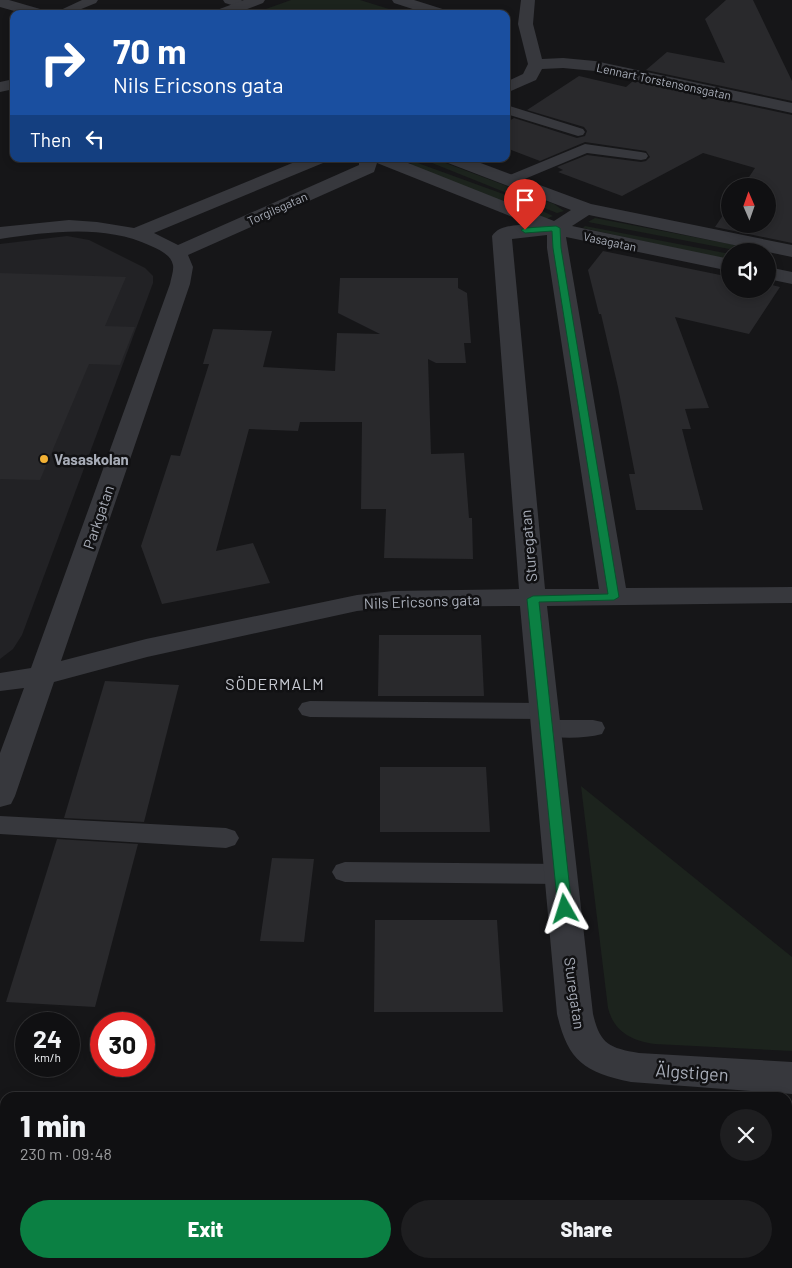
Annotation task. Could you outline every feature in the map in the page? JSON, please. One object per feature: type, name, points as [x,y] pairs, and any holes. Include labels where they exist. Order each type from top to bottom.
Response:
[{"type":"street","points":[[399,0],[431,10]]},
{"type":"street","points":[[510,86],[530,77],[536,64],[521,35],[528,0]]},
{"type":"street","points":[[0,2],[28,10]]},
{"type":"street","points":[[230,10],[251,2]]},
{"type":"street","name":"Lennart Torstensonsgatan","points":[[536,64],[563,63],[595,66],[792,108]]},
{"type":"street","name":"Torgilsgatan","points":[[136,234],[310,162]]},
{"type":"street","name":"Torgilsgatan","points":[[177,252],[368,168],[368,162]]},
{"type":"street","name":"Vasagatan","points":[[391,162],[556,228],[592,238],[721,263]]},
{"type":"street","name":"Vasagatan","points":[[462,162],[586,209],[792,251]]},
{"type":"street","name":"Sturegatan","points":[[586,209],[556,228],[510,232],[502,236],[533,599],[576,1014],[581,1038],[594,1053]]},
{"type":"street","points":[[0,234],[67,226],[108,229],[136,234],[159,242],[177,252]]},
{"type":"street","points":[[556,228],[558,258],[614,597]]},
{"type":"street","name":"Parkgatan","points":[[0,796],[180,284],[184,265],[177,252]]},
{"type":"street","points":[[776,275],[792,278]]},
{"type":"street","name":"Nils Ericsons gata","points":[[0,682],[42,676],[146,648],[357,603],[393,599],[792,595]]},
{"type":"street","name":"Älgstigen","points":[[594,1053],[616,1064],[639,1068],[792,1078]]},
{"type":"lane","points":[[68,10],[92,0]]},
{"type":"lane","points":[[229,0],[251,2]]},
{"type":"lane","points":[[510,110],[578,132]]},
{"type":"lane","points":[[510,180],[585,148],[642,156]]},
{"type":"lane","points":[[310,709],[545,720],[593,728]]},
{"type":"lane","points":[[0,825],[226,838]]},
{"type":"lane","points":[[345,872],[561,874]]},
{"type":"shaded area","points":[[291,0],[360,0],[392,10],[263,10]]},
{"type":"shaded area","points":[[415,162],[517,199],[553,216],[546,219],[407,165]]},
{"type":"shaded area","points":[[430,162],[443,162],[554,204],[564,211],[557,213]]},
{"type":"shaded area","points":[[595,218],[725,243],[721,243],[721,247],[588,222]]},
{"type":"shaded area","points":[[585,226],[721,252],[721,258],[583,228]]},
{"type":"shaded area","name":"Vasaskolan","points":[[67,236],[89,240],[145,268],[153,276],[153,283],[22,635],[13,649],[0,659],[0,244]]},
{"type":"shaded area","points":[[581,786],[792,957],[792,1051],[647,1043],[632,1038],[619,1029],[608,1008]]},
{"type":"building","points":[[726,0],[753,0],[792,81],[792,101],[646,70],[667,52],[725,63],[705,19]]},
{"type":"building","points":[[579,76],[626,87],[633,81],[792,115],[792,243],[744,233],[776,233],[776,178],[748,178],[755,168],[703,153],[622,196],[558,172],[563,170],[557,167],[587,155],[641,162],[646,161],[650,157],[646,151],[585,142],[540,161],[510,150],[510,120],[514,118],[577,138],[585,136],[587,131],[584,127],[527,110]]},
{"type":"building","points":[[721,218],[721,228],[715,227]]},
{"type":"building","points":[[603,251],[721,275],[721,298],[773,298],[749,334],[675,317],[709,408],[685,409],[691,429],[682,429],[703,510],[636,510],[629,474],[635,474],[618,387],[601,314],[599,314],[588,270]]},
{"type":"building","points":[[0,273],[126,277],[105,326],[135,327],[120,365],[89,364],[40,480],[0,479]]},
{"type":"building","points":[[340,278],[458,278],[458,288],[467,293],[471,343],[464,343],[466,363],[436,363],[428,359],[431,454],[464,453],[469,518],[472,518],[473,559],[384,558],[386,509],[361,509],[362,422],[300,422],[298,431],[249,429],[216,551],[253,543],[270,583],[162,604],[141,546],[171,455],[180,456],[209,364],[203,364],[213,329],[272,331],[263,367],[335,371],[337,333],[380,334],[338,313]]},
{"type":"building","points":[[379,635],[481,635],[484,696],[378,696]]},
{"type":"building","points":[[105,681],[179,685],[144,822],[64,818]]},
{"type":"building","points":[[380,767],[486,767],[490,832],[380,832]]},
{"type":"building","points":[[57,839],[138,844],[95,1007],[6,1002]]},
{"type":"building","points":[[272,858],[314,859],[304,942],[260,941]]},
{"type":"building","points":[[375,920],[497,920],[503,1012],[374,1012]]},
{"type":"place","name":"Vasaskolan","points":[[44,459]]},
{"type":"district","name":"SÖDERMALM","points":[[275,683]]},
{"type":"route","points":[[525,230],[556,228],[557,248],[614,597],[533,599],[565,909]]}]
